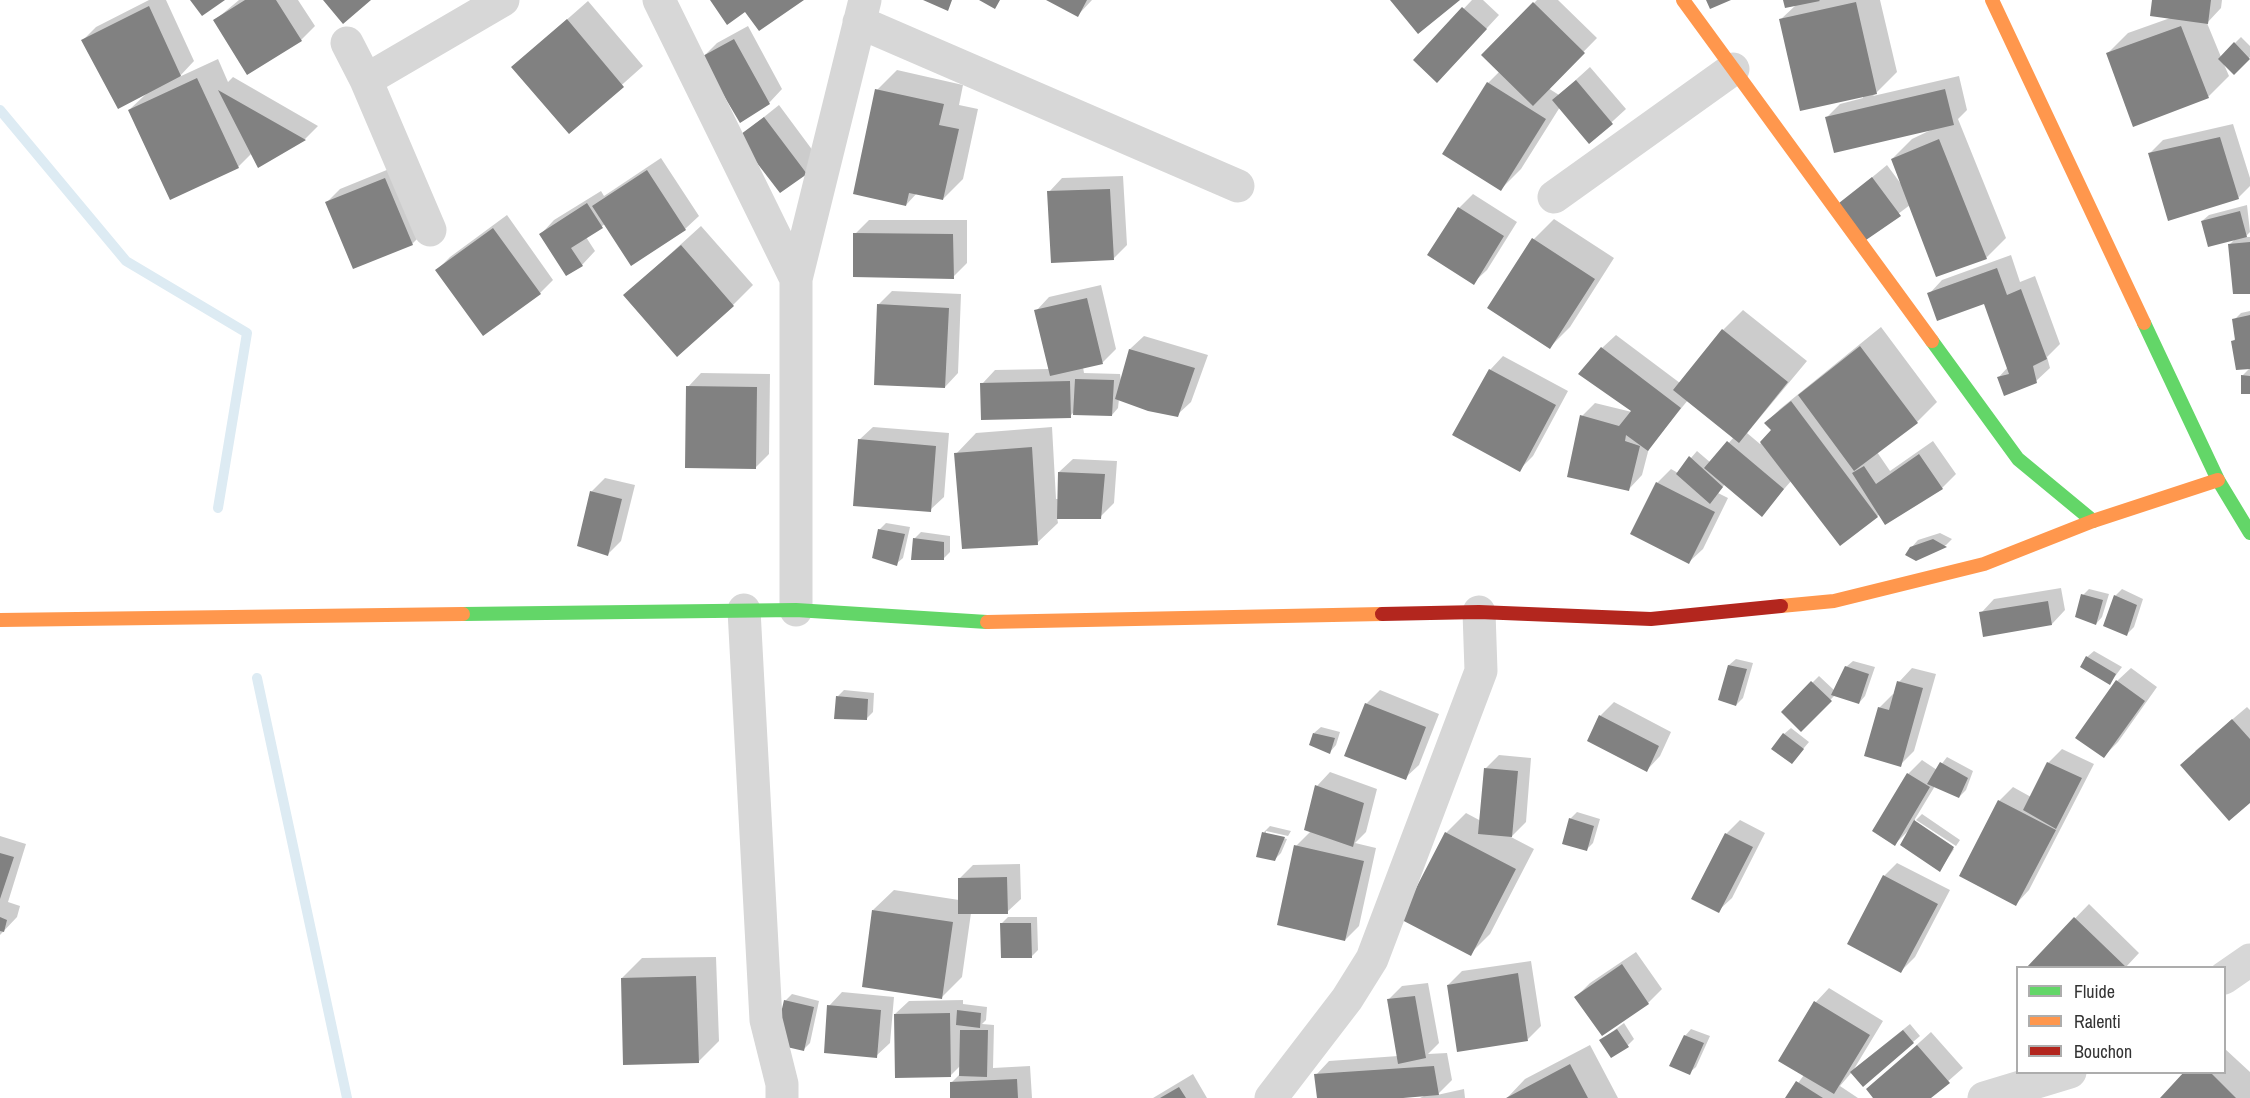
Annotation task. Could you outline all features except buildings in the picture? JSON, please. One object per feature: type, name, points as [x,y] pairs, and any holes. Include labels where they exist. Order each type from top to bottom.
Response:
[{"type":"main road","points":[[1683,0],[2018,459],[2093,521]]},
{"type":"main road","points":[[1992,0],[2218,480],[2250,533]]},
{"type":"main road","points":[[0,620],[744,610],[796,610],[1001,623],[1479,612],[1651,619],[1834,601],[1984,564],[2093,521],[2218,480]]},
{"type":"street","points":[[366,80],[503,0]]},
{"type":"street","points":[[658,0],[796,279]]},
{"type":"street","points":[[796,610],[796,279],[862,11],[1238,186]]},
{"type":"street","points":[[347,43],[366,80],[430,230]]},
{"type":"street","points":[[1554,197],[1733,69]]},
{"type":"street","points":[[744,610],[766,1020],[782,1083],[782,1098]]},
{"type":"street","points":[[1271,1098],[1347,999],[1372,959],[1481,671],[1479,612]]},
{"type":"street","points":[[2226,977],[2250,960]]},
{"type":"street","points":[[1984,1098],[2063,1074]]},
{"type":"waterway","points":[[0,110],[126,261],[247,333],[218,508]]},
{"type":"waterway","points":[[257,678],[347,1098]]},
{"type":"traffic: fast","points":[[2144,323],[2218,480],[2250,533]]},
{"type":"traffic: fast","points":[[1932,341],[2018,459],[2093,521]]},
{"type":"traffic: fast","points":[[463,614],[796,610],[987,622]]},
{"type":"traffic: slow","points":[[1683,0],[1932,341]]},
{"type":"traffic: slow","points":[[1992,0],[2144,323]]},
{"type":"traffic: slow","points":[[1781,606],[1834,601],[1984,564],[2093,521],[2218,480]]},
{"type":"traffic: slow","points":[[0,620],[463,614]]},
{"type":"traffic: slow","points":[[987,622],[1382,614]]},
{"type":"traffic: jam","points":[[1382,614],[1479,612],[1651,619],[1781,606]]}]
